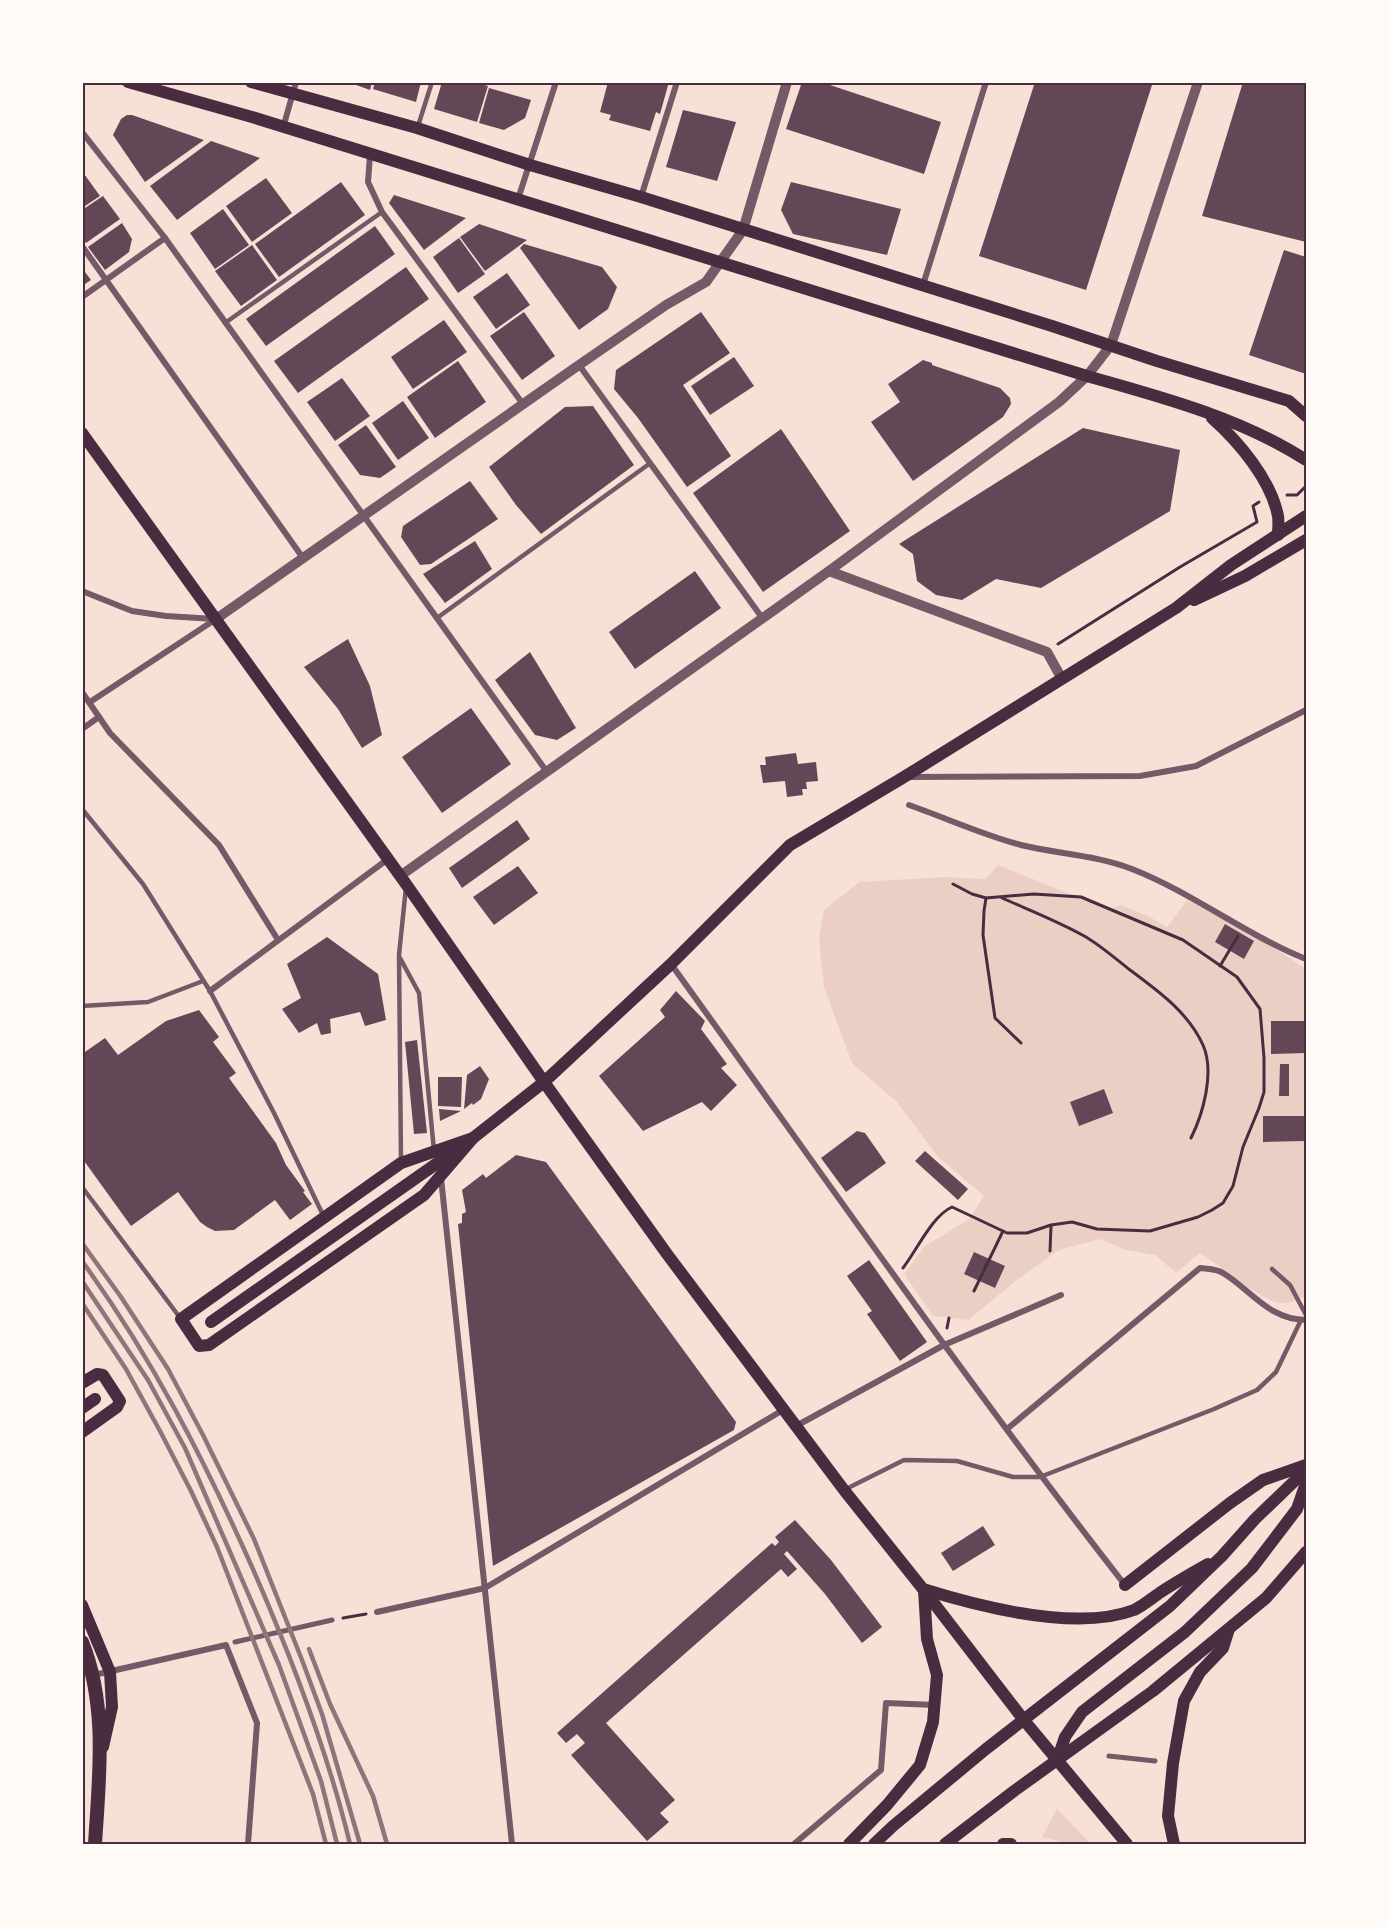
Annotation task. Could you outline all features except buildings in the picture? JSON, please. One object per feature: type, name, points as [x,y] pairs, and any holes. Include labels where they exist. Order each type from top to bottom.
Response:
[{"type":"main road","points":[[128,82],[252,117],[1146,393],[1262,434],[1306,460]]},
{"type":"main road","points":[[251,82],[294,89],[530,165],[641,197],[1288,401],[1306,403]]},
{"type":"main road","points":[[1288,401],[1306,416]]},
{"type":"main road","points":[[1207,413],[1248,456],[1271,495],[1278,517],[1278,535]]},
{"type":"main road","points":[[82,433],[403,880],[667,1254],[844,1490],[1023,1719],[1127,1845]]},
{"type":"main road","points":[[211,1322],[472,1138],[544,1082],[672,964],[790,845],[1176,608],[1231,565],[1306,516]]},
{"type":"main road","points":[[1176,608],[1245,576],[1306,540]]},
{"type":"main road","points":[[1292,549],[1306,554]]},
{"type":"main road","points":[[472,1138],[424,1195],[209,1345],[200,1346],[180,1318],[401,1163],[472,1138]]},
{"type":"main road","points":[[82,1383],[97,1374],[103,1376],[120,1401],[117,1407],[82,1432]]},
{"type":"main road","points":[[82,1408],[95,1399]]},
{"type":"main road","points":[[1125,1585],[1263,1480],[1306,1465]]},
{"type":"main road","points":[[874,1845],[893,1826],[1023,1719],[1170,1606],[1306,1470]]},
{"type":"main road","points":[[1057,1761],[1065,1737],[1082,1712],[1185,1632],[1252,1568],[1296,1509],[1306,1483]]},
{"type":"main road","points":[[945,1845],[967,1826],[1152,1691],[1229,1629],[1266,1598],[1306,1552]]},
{"type":"main road","points":[[923,1589],[971,1604],[1031,1615],[1095,1618],[1135,1609],[1222,1556]]},
{"type":"main road","points":[[849,1845],[887,1805],[920,1765],[933,1722],[937,1675],[927,1639],[923,1589]]},
{"type":"main road","points":[[82,1595],[85,1611],[110,1672],[112,1707],[101,1757],[95,1845]]},
{"type":"main road","points":[[1174,1845],[1168,1816],[1173,1763],[1184,1701],[1200,1672],[1223,1648],[1229,1629]]},
{"type":"main road","points":[[82,1642],[94,1675],[101,1757]]},
{"type":"main road","points":[[1003,1844],[1011,1845]]},
{"type":"street","points":[[518,199],[556,82]]},
{"type":"street","points":[[641,197],[677,82]]},
{"type":"street","points":[[90,702],[216,619],[666,305],[706,282],[743,230],[787,82]]},
{"type":"street","points":[[923,285],[986,82]]},
{"type":"street","points":[[403,880],[546,772],[763,619],[1059,402],[1087,376],[1111,345],[1198,82]]},
{"type":"street","points":[[283,128],[294,89]]},
{"type":"street","points":[[82,132],[165,238],[546,772]]},
{"type":"street","points":[[370,155],[368,182],[382,212],[523,404]]},
{"type":"street","points":[[82,297],[165,238]]},
{"type":"street","points":[[82,246],[303,558]]},
{"type":"street","points":[[579,365],[763,619]]},
{"type":"street","points":[[829,571],[1047,652],[1062,679]]},
{"type":"street","points":[[82,591],[132,611],[216,619]]},
{"type":"street","points":[[82,692],[110,733],[219,845],[278,940]]},
{"type":"street","points":[[904,777],[1140,777],[1196,766],[1306,710]]},
{"type":"street","points":[[82,729],[99,717]]},
{"type":"street","points":[[909,804],[998,838],[1044,850],[1100,859],[1133,870],[1286,951],[1306,959]]},
{"type":"street","points":[[210,991],[388,859]]},
{"type":"street","points":[[672,964],[944,1345],[1041,1477],[1125,1585]]},
{"type":"street","points":[[441,1177],[512,1845]]},
{"type":"street","points":[[1006,1429],[1200,1268],[1221,1272],[1260,1303],[1280,1314],[1305,1319]]},
{"type":"street","points":[[795,1426],[944,1345],[1061,1295]]},
{"type":"street","points":[[377,1612],[485,1588],[783,1410]]},
{"type":"street","points":[[235,1642],[332,1620]]},
{"type":"street","points":[[94,1675],[226,1646],[257,1723],[248,1845]]},
{"type":"street","points":[[794,1845],[881,1770],[886,1704],[935,1705]]},
{"type":"street","points":[[1109,1756],[1155,1761]]},
{"type":"lane","points":[[417,128],[432,82]]},
{"type":"lane","points":[[225,323],[382,212]]},
{"type":"lane","points":[[437,618],[649,464]]},
{"type":"lane","points":[[82,809],[143,884],[210,991],[274,1113],[324,1217]]},
{"type":"lane","points":[[401,1163],[399,955],[403,880]]},
{"type":"lane","points":[[399,955],[419,993],[434,1152]]},
{"type":"lane","points":[[82,1006],[148,1002],[202,981]]},
{"type":"lane","points":[[82,1187],[180,1318]]},
{"type":"lane","points":[[844,1490],[904,1460],[957,1461],[1013,1477],[1041,1477],[1257,1390],[1276,1372],[1305,1319],[1290,1286],[1272,1269]]},
{"type":"path","points":[[1047,652],[1079,629],[1257,522],[1252,506],[1271,495],[1297,495],[1306,486]]},
{"type":"path","points":[[896,1276],[938,1217],[952,1207],[1007,1233],[1027,1233],[1051,1225],[1071,1222],[1097,1229],[1150,1231],[1198,1217],[1212,1210],[1223,1203],[1233,1186],[1243,1147],[1264,1092],[1260,1009],[1237,977],[1183,940],[1081,897],[1034,894],[986,898],[953,884]]},
{"type":"path","points":[[1001,897],[1085,937],[1173,1002],[1203,1045],[1207,1062],[1203,1106],[1191,1138]]},
{"type":"path","points":[[986,898],[983,935],[995,1017],[1021,1043]]},
{"type":"path","points":[[1220,966],[1244,927]]},
{"type":"path","points":[[1050,1251],[1051,1225]]},
{"type":"path","points":[[974,1291],[1003,1231]]},
{"type":"path","points":[[912,1256],[916,1260]]},
{"type":"path","points":[[332,1620],[377,1612]]},
{"type":"shaded area","points":[[998,865],[1070,894],[1083,896],[1110,909],[1121,905],[1167,927],[1187,900],[1264,941],[1306,969],[1306,1296],[1279,1303],[1251,1289],[1200,1253],[1176,1273],[1155,1255],[1126,1250],[1100,1239],[1059,1250],[1018,1279],[968,1320],[933,1316],[904,1274],[925,1246],[969,1219],[984,1196],[938,1157],[897,1102],[852,1063],[824,987],[819,939],[824,910],[859,882],[946,877],[985,879]]},
{"type":"shaded area","points":[[1057,1809],[1091,1844],[1071,1844],[1042,1837]]},
{"type":"railway","points":[[82,1243],[168,1369],[254,1539],[322,1714],[360,1844]]},
{"type":"railway","points":[[82,1261],[131,1334],[175,1409],[234,1527],[307,1703],[341,1808],[350,1844]]},
{"type":"railway","points":[[82,1281],[148,1380],[185,1448],[279,1665],[321,1781],[337,1844]]},
{"type":"railway","points":[[82,1303],[126,1369],[191,1491],[217,1547],[313,1794],[326,1844]]},
{"type":"railway","points":[[309,1649],[330,1704],[373,1796],[387,1844]]}]
